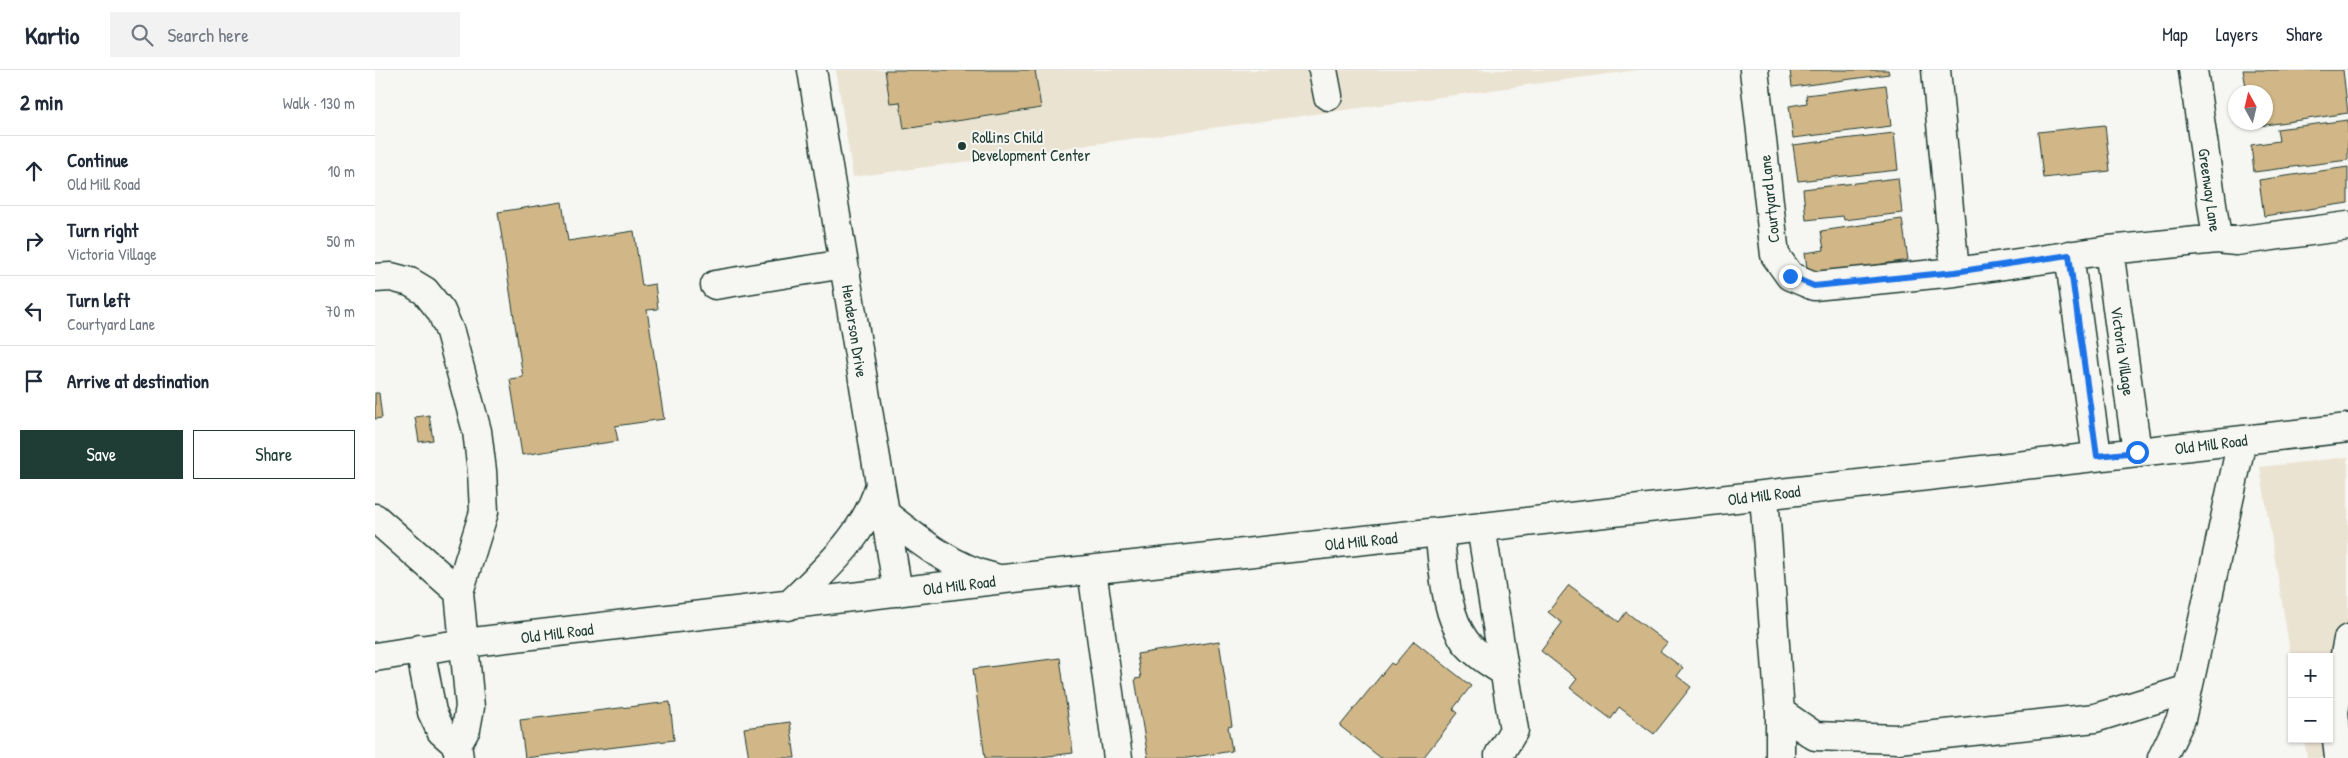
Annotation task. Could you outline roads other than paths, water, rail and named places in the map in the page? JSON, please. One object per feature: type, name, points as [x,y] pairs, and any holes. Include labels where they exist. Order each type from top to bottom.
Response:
[{"type":"street","name":"Henderson Drive","points":[[812,70],[898,592]]},
{"type":"street","points":[[1323,70],[1328,96]]},
{"type":"street","name":"Courtyard Lane","points":[[1754,70],[1775,255],[1790,276],[1814,286],[1955,272],[2069,255],[2217,239]]},
{"type":"street","points":[[1936,70],[1955,272]]},
{"type":"street","name":"Greenway Lane","points":[[2193,70],[2217,239],[2236,241],[2348,226]]},
{"type":"street","name":"Victoria Village","points":[[2109,250],[2137,452]]},
{"type":"street","points":[[2069,255],[2097,456]]},
{"type":"street","points":[[715,285],[844,264]]},
{"type":"street","points":[[375,278],[391,277],[410,282],[425,291],[441,311],[450,332],[477,431],[482,471],[484,512],[459,592],[470,708],[466,729],[458,752]]},
{"type":"street","name":"Old Mill Road","points":[[375,657],[465,643],[1004,579],[1439,532],[2348,428]]},
{"type":"street","points":[[2162,758],[2181,719],[2241,440]]},
{"type":"street","points":[[788,606],[841,553],[868,514],[880,485]]},
{"type":"street","points":[[1764,495],[1780,712],[1780,758]]},
{"type":"street","points":[[885,513],[934,550],[962,566],[985,576],[1004,579]]},
{"type":"street","points":[[375,518],[459,592]]},
{"type":"street","points":[[1481,527],[1514,730],[1499,755]]},
{"type":"street","points":[[1439,532],[1450,609],[1457,627],[1466,642],[1479,655],[1505,672]]},
{"type":"street","points":[[1092,570],[1118,758]]},
{"type":"street","points":[[2339,758],[2334,712],[2348,639]]},
{"type":"street","points":[[419,649],[432,712],[441,731],[458,752]]},
{"type":"street","points":[[1780,712],[1815,736],[1898,740],[2095,718],[2188,689]]},
{"type":"place","name":"Rollins Child Development Center","points":[[962,146]]}]
